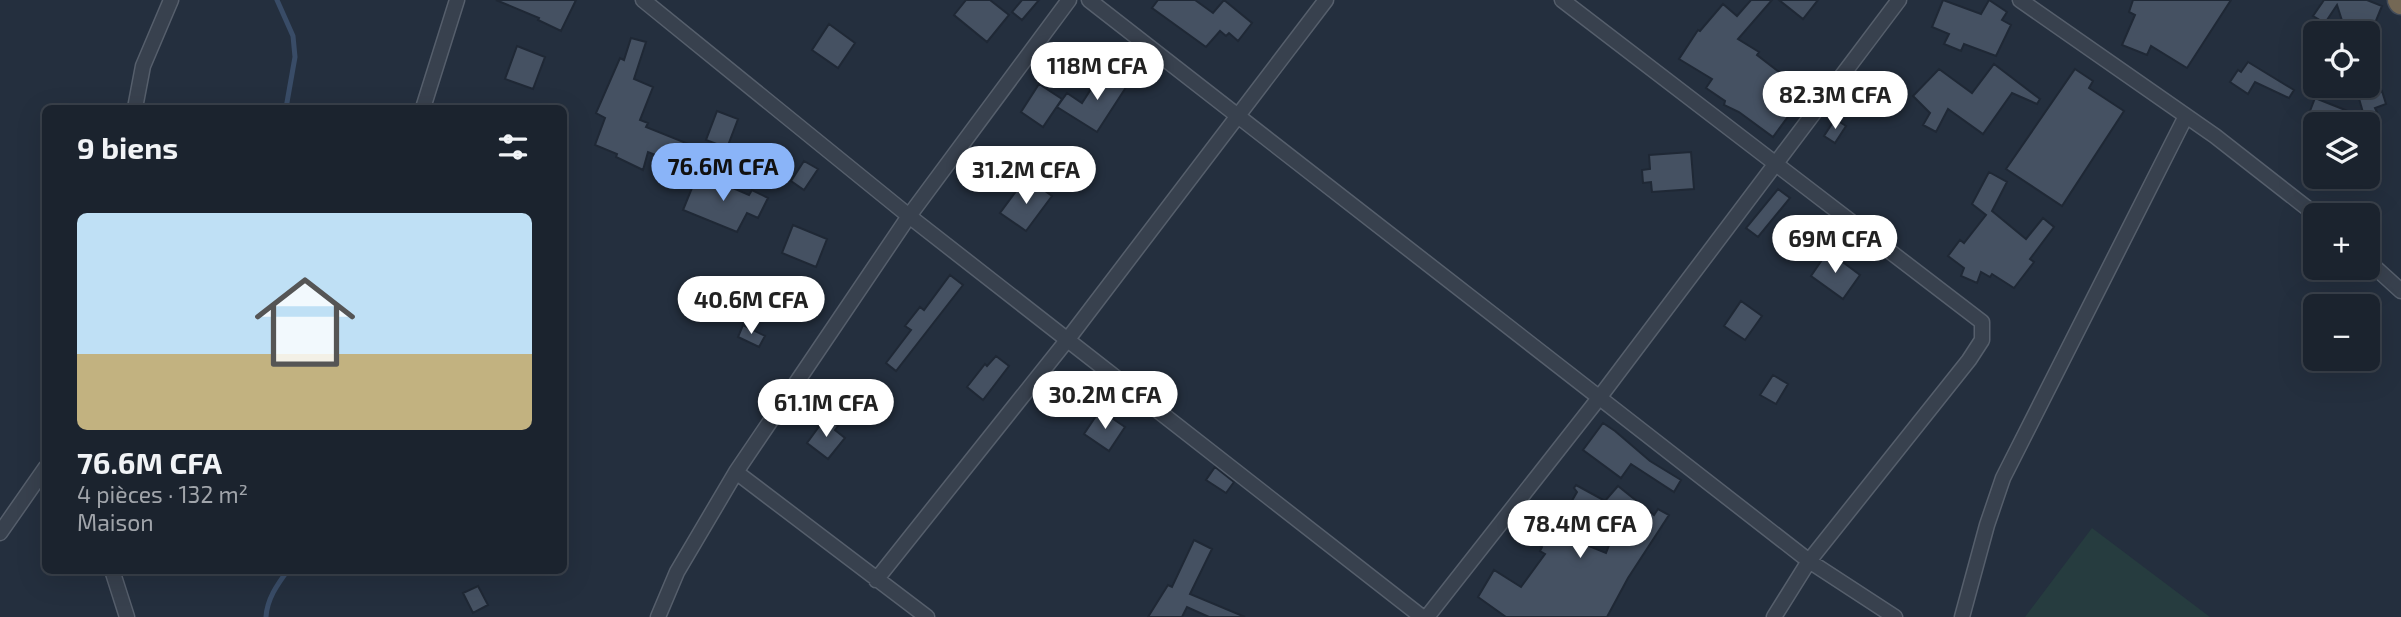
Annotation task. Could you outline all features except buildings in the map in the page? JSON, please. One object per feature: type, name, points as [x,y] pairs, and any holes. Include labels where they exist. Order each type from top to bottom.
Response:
[{"type":"street","points":[[136,105],[143,66],[171,0]]},
{"type":"street","points":[[424,105],[457,0]]},
{"type":"street","points":[[643,0],[909,216],[1424,617],[1599,398],[1899,0]]},
{"type":"street","points":[[658,617],[677,572],[736,472],[909,216],[1069,0]]},
{"type":"street","points":[[1089,0],[1809,561],[1895,617]]},
{"type":"street","points":[[876,580],[1068,340],[1326,0]]},
{"type":"street","points":[[1562,0],[1982,321],[1982,340],[1969,360],[1809,561],[1774,617]]},
{"type":"street","points":[[2020,0],[2186,116],[2303,205]]},
{"type":"street","points":[[1962,617],[2003,478],[2186,116]]},
{"type":"street","points":[[2380,272],[2401,290]]},
{"type":"street","points":[[736,472],[927,617]]},
{"type":"street","points":[[0,533],[42,473]]},
{"type":"street","points":[[113,574],[127,617]]},
{"type":"green space","points":[[2092,528],[2210,617],[2025,617]]},
{"type":"waterway","points":[[277,0],[293,36],[295,57],[287,105]]},
{"type":"waterway","points":[[266,617],[270,598],[285,574]]}]
